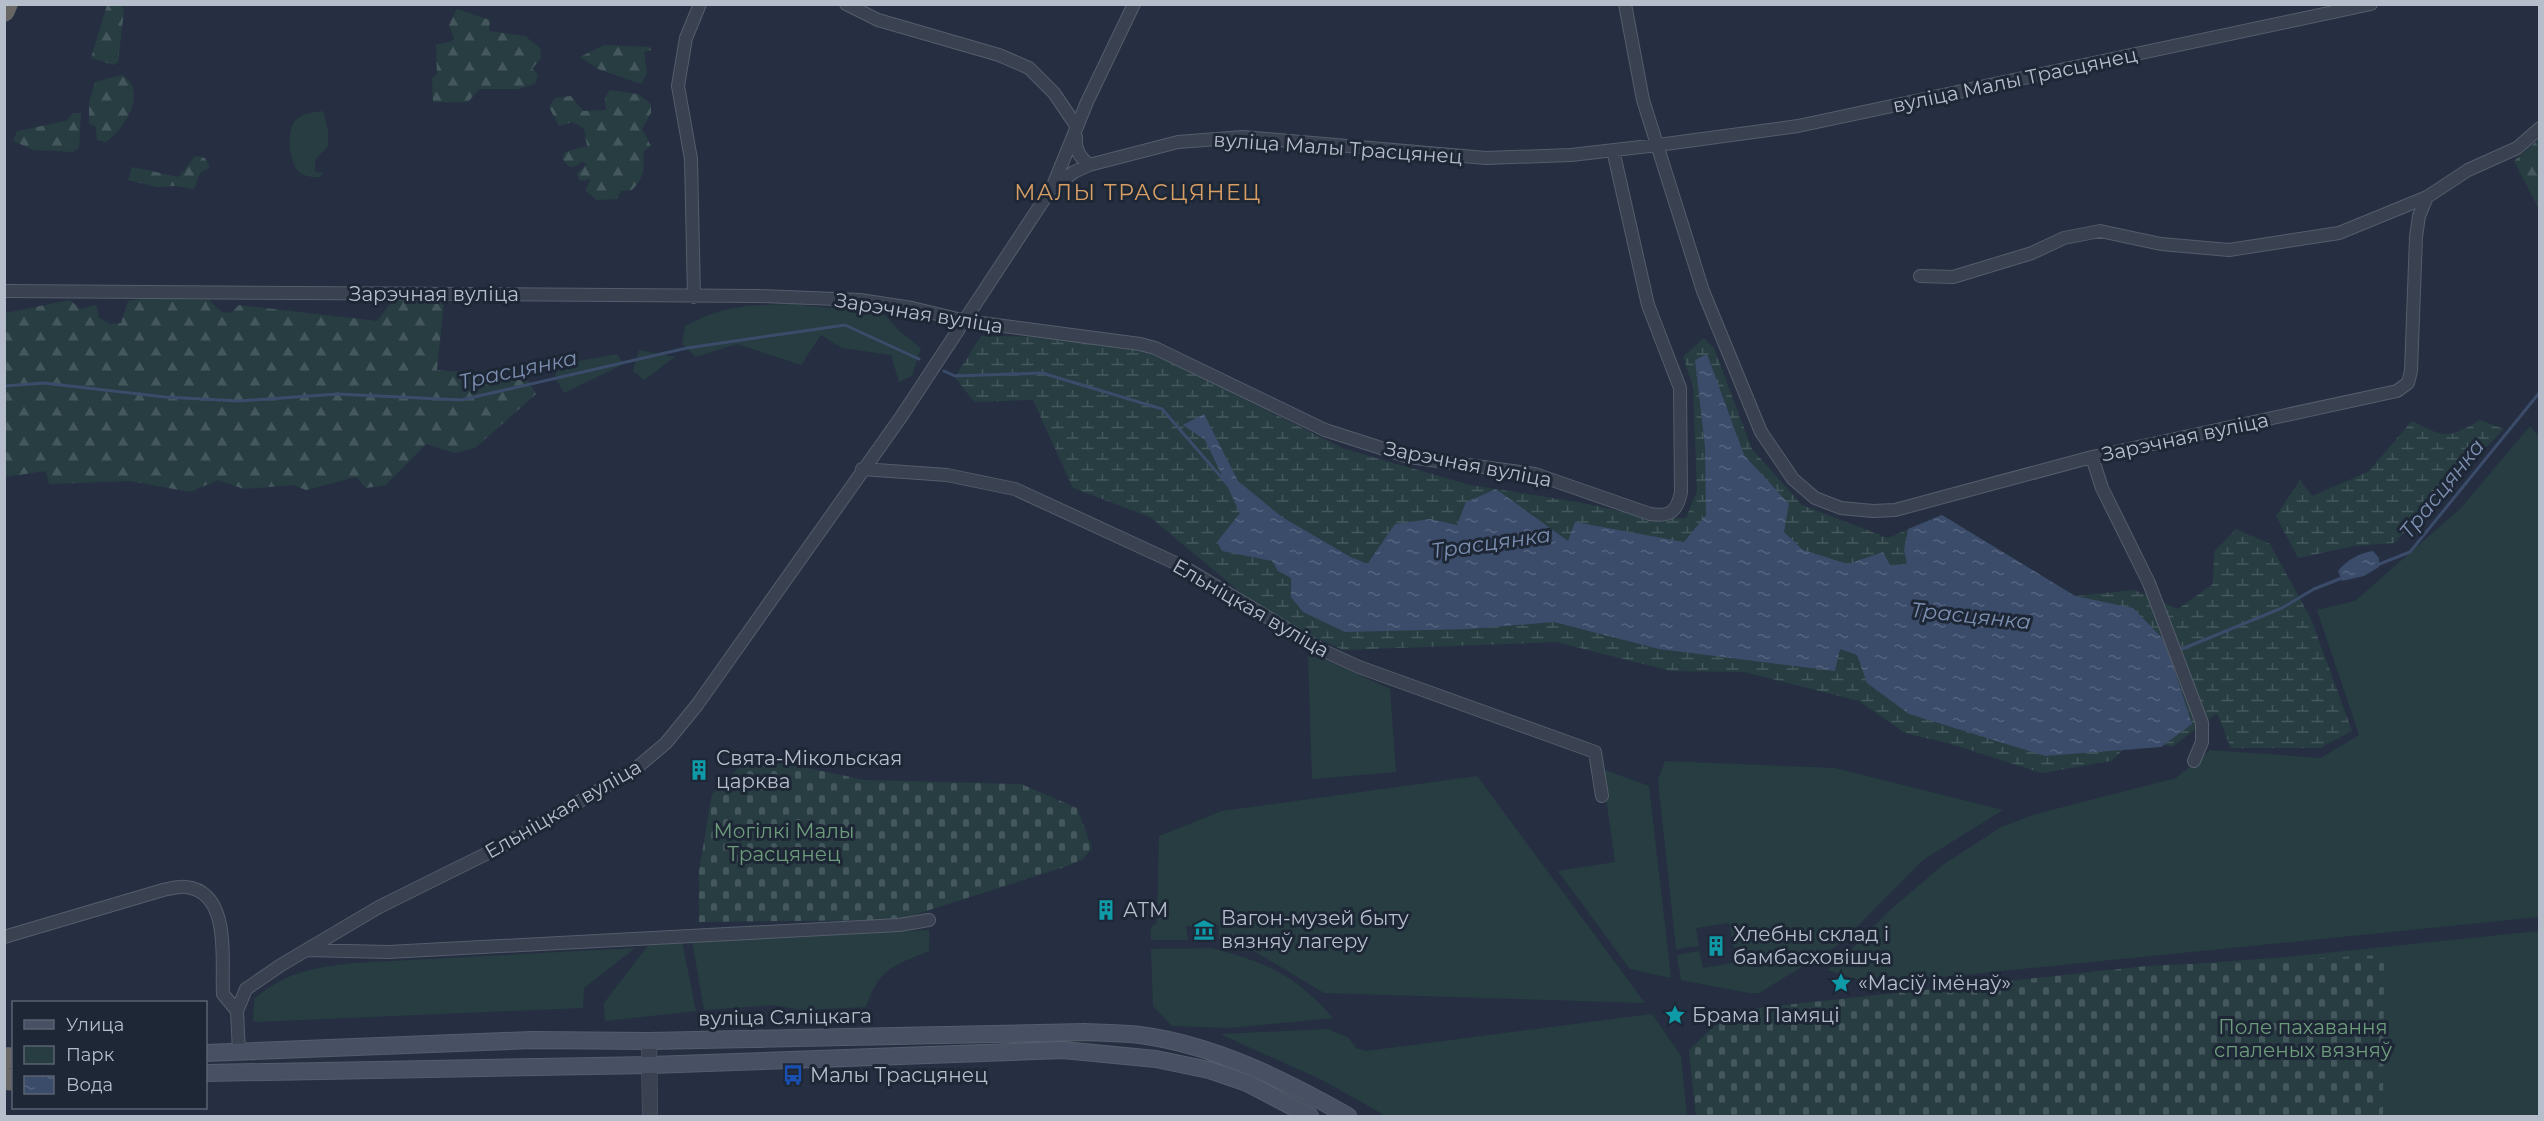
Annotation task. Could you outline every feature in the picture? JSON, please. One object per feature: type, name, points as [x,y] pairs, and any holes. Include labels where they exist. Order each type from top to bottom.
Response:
[{"type":"highway","points":[[4,11],[8,4]]},
{"type":"main road","name":"вуліца Сяліцкага","points":[[207,1053],[532,1040],[649,1041],[1085,1032],[1139,1035],[1202,1050],[1251,1066],[1348,1116]]},
{"type":"main road","name":"вуліца Сяліцкага","points":[[207,1073],[651,1065],[1063,1050],[1107,1052],[1209,1070],[1247,1083],[1310,1116]]},
{"type":"main road","points":[[239,1052],[240,1072]]},
{"type":"street","points":[[694,297],[691,159],[678,86],[686,38],[700,4]]},
{"type":"street","points":[[846,4],[878,20],[999,55],[1029,68],[1054,93],[1077,127],[1075,147],[1079,156],[1089,165]]},
{"type":"street","points":[[1051,189],[1134,4]]},
{"type":"street","points":[[1625,4],[1643,100],[1658,145]]},
{"type":"street","name":"вуліца Малы Трасцянец","points":[[966,321],[1051,189],[1074,172],[1089,165],[1178,142],[1243,137],[1454,157],[1571,155],[1658,145],[1798,126],[2370,4]]},
{"type":"street","points":[[1920,276],[1953,277],[2032,253],[2064,238],[2100,231],[2161,244],[2229,250],[2339,233],[2427,197],[2468,170],[2517,148],[2540,129]]},
{"type":"street","name":"Зарэчная вуліца","points":[[1658,145],[1702,291],[1746,399],[1778,461],[1803,489],[1829,505],[1873,511],[1895,510],[2092,457],[2397,391],[2408,384],[2413,357],[2416,237],[2419,216],[2427,197]]},
{"type":"street","name":"Зарэчная вуліца","points":[[4,291],[860,300],[912,308],[966,321],[1103,338],[1155,348],[1300,419],[1346,437],[1409,457],[1535,474],[1640,511],[1664,516],[1672,513],[1678,505],[1681,492],[1680,388],[1648,305],[1613,150]]},
{"type":"street","name":"Ельніцкая вуліца","points":[[246,989],[281,964],[379,908],[500,847],[608,786],[634,770],[659,750],[697,705],[966,321]]},
{"type":"street","points":[[2092,457],[2102,488],[2149,584],[2202,723],[2202,742],[2194,761]]},
{"type":"street","name":"Ельніцкая вуліца","points":[[862,469],[947,475],[1015,489],[1184,567],[1324,651],[1359,668],[1595,752],[1602,796]]},
{"type":"street","points":[[4,937],[163,890],[185,886],[209,899],[217,910],[221,923],[223,994],[237,1011]]},
{"type":"street","points":[[307,950],[388,952],[899,925],[929,920]]},
{"type":"street","points":[[223,994],[246,989]]},
{"type":"street","points":[[239,1052],[237,1011],[246,989]]},
{"type":"street","points":[[649,1041],[650,1116]]},
{"type":"green space","points":[[107,5],[122,5],[124,11],[118,62],[113,65],[91,58]]},
{"type":"green space","points":[[457,9],[490,20],[489,31],[525,36],[540,48],[541,58],[532,69],[538,74],[535,84],[518,89],[479,89],[468,102],[433,102],[432,79],[437,74],[436,45],[452,41],[454,38],[449,25]]},
{"type":"green space","points":[[604,45],[650,47],[651,50],[644,52],[647,74],[641,84],[598,69],[580,57]]},
{"type":"green space","points":[[122,75],[130,82],[133,91],[134,100],[131,110],[113,136],[106,142],[97,140],[96,127],[89,123],[89,102],[95,82]]},
{"type":"green space","points":[[610,90],[638,94],[651,104],[651,113],[642,129],[651,146],[643,152],[643,172],[632,190],[621,191],[617,199],[596,200],[585,190],[591,179],[580,181],[577,174],[587,163],[581,162],[570,167],[562,159],[565,152],[587,146],[584,128],[572,122],[559,126],[549,107],[555,98],[571,96],[583,111],[606,110],[605,97]]},
{"type":"green space","points":[[323,111],[328,130],[328,146],[315,160],[315,172],[323,173],[320,177],[305,176],[298,171],[292,160],[291,131],[296,120],[301,116]]},
{"type":"green space","points":[[73,113],[81,113],[79,147],[73,152],[34,150],[13,141],[17,131],[66,121]]},
{"type":"green space","points":[[2539,139],[2539,209],[2514,161]]},
{"type":"green space","points":[[195,156],[205,158],[210,167],[200,173],[194,189],[175,186],[157,187],[128,180],[132,167],[179,177]]},
{"type":"green space","points":[[152,297],[209,300],[222,312],[231,313],[239,305],[377,321],[393,300],[444,302],[437,370],[462,372],[492,380],[525,375],[536,394],[475,448],[455,453],[426,444],[386,485],[366,488],[356,477],[306,490],[293,485],[244,489],[218,480],[190,492],[130,481],[49,484],[46,471],[5,477],[5,313],[70,300],[80,309],[96,305],[99,318],[111,324],[121,323],[128,301]]},
{"type":"green space","points":[[792,304],[829,308],[849,304],[885,315],[899,331],[921,348],[912,376],[899,382],[891,355],[842,348],[821,335],[801,365],[737,344],[696,357],[682,344],[685,326],[713,314],[749,306]]},
{"type":"green space","points":[[981,336],[1041,337],[1115,344],[1153,354],[1345,449],[1470,485],[1578,502],[1655,519],[1686,518],[1697,491],[1693,386],[1683,357],[1704,338],[1714,348],[1752,449],[1802,505],[1888,538],[1942,515],[2075,596],[2134,590],[2178,609],[2213,584],[2214,552],[2236,529],[2270,544],[2311,619],[2352,731],[2320,748],[2231,748],[2217,713],[2172,747],[2164,745],[2124,749],[2111,761],[2042,773],[1951,744],[1905,733],[1859,701],[1744,672],[1671,671],[1556,642],[1343,650],[1270,617],[1150,517],[1073,488],[1033,400],[974,402],[955,377]]},
{"type":"green space","points":[[639,350],[675,357],[644,380],[633,371]]},
{"type":"green space","points":[[617,354],[624,364],[564,393],[555,378],[557,365]]},
{"type":"green space","points":[[2480,420],[2504,429],[2394,543],[2354,546],[2298,558],[2276,516],[2300,480],[2312,496],[2368,472],[2412,421],[2432,431],[2446,434],[2461,431]]},
{"type":"green space","points":[[2530,426],[2539,437],[2539,917],[1872,984],[1827,970],[1839,962],[1889,911],[1944,864],[2001,827],[2036,814],[2176,778],[2210,750],[2321,758],[2359,735],[2317,610],[2355,601],[2461,508]]},
{"type":"green space","points":[[1308,652],[1390,689],[1396,772],[1312,779]]},
{"type":"green space","name":"Могілкі Малы Трасцянец","points":[[751,756],[865,780],[1021,784],[1077,808],[1092,848],[1082,860],[1064,867],[898,920],[699,922],[699,871],[712,794]]},
{"type":"green space","points":[[1665,761],[1835,768],[2003,810],[1923,860],[1841,943],[1759,993],[1749,993],[1681,980],[1677,955],[1699,951],[1703,968],[1737,962],[1729,923],[1696,928],[1699,946],[1676,949],[1658,780]]},
{"type":"green space","points":[[1602,769],[1649,786],[1671,978],[1630,969],[1558,871],[1615,862]]},
{"type":"green space","points":[[1477,776],[1645,1003],[1324,993],[1254,951],[1219,940],[1218,925],[1186,926],[1188,940],[1151,940],[1151,927],[1157,923],[1159,836],[1222,811]]},
{"type":"green space","points":[[929,930],[929,951],[897,965],[882,976],[866,1007],[802,1010],[773,1005],[704,1010],[692,940]]},
{"type":"green space","name":"Поле пахавання спаленых вязняў","points":[[2539,931],[2539,1116],[1696,1116],[1689,1050],[2098,971],[2286,957]]},
{"type":"green space","points":[[682,941],[696,1011],[605,1021],[604,1003],[650,943]]},
{"type":"green space","points":[[635,948],[584,988],[583,1008],[253,1022],[254,999],[278,982],[313,969],[355,963]]},
{"type":"green space","points":[[1212,948],[1264,965],[1292,980],[1333,1018],[1229,1028],[1172,1026],[1153,1006],[1151,949]]},
{"type":"green space","name":"Поле пахавання спаленых вязняў","points":[[2384,955],[2383,1116],[1696,1116],[1689,1050],[1730,1011],[2147,966]]},
{"type":"green space","points":[[1652,1014],[1681,1056],[1687,1116],[1386,1116],[1322,1080],[1220,1034],[1328,1029],[1349,1038],[1356,1048],[1366,1051]]},
{"type":"water","points":[[1707,354],[1744,455],[1789,504],[1784,532],[1803,550],[1848,564],[1883,552],[1890,565],[1907,564],[1904,550],[1908,529],[1942,515],[2075,596],[2133,608],[2165,641],[2192,724],[2161,747],[2045,756],[1909,714],[1867,683],[1857,655],[1840,649],[1835,671],[1659,649],[1554,622],[1469,629],[1345,632],[1303,612],[1291,597],[1291,578],[1278,571],[1272,561],[1222,551],[1217,542],[1240,513],[1205,440],[1183,425],[1204,414],[1238,481],[1282,517],[1366,566],[1395,524],[1430,519],[1457,525],[1466,502],[1496,489],[1568,541],[1575,522],[1684,542],[1706,515],[1705,447],[1695,360]]},
{"type":"water","points":[[2373,551],[2379,558],[2379,567],[2364,576],[2342,581],[2338,571],[2349,560]]},
{"type":"waterway","name":"Трасцянка","points":[[4,386],[44,383],[165,397],[239,401],[337,394],[461,400],[687,348],[845,325],[919,359]]},
{"type":"waterway","name":"Трасцянка","points":[[944,371],[955,376],[1042,373],[1162,409],[1228,485]]},
{"type":"waterway","name":"Трасцянка","points":[[2377,565],[2410,552],[2540,392]]},
{"type":"waterway","name":"Трасцянка","points":[[1354,560],[1371,567]]},
{"type":"waterway","name":"Трасцянка","points":[[2182,649],[2282,608],[2314,589],[2342,578]]},
{"type":"place","name":"Свята-Мікольская царква","points":[[699,770]]},
{"type":"place","name":"АТМ","points":[[1106,910]]},
{"type":"place","name":"Вагон-музей быту вязняў лагеру","points":[[1204,930]]},
{"type":"place","name":"Хлебны склад і бамбасховішча","points":[[1716,946]]},
{"type":"place","name":"«Масіў імёнаў»","points":[[1841,983]]},
{"type":"place","name":"Брама Памяці","points":[[1675,1015]]},
{"type":"place","name":"Малы Трасцянец","points":[[793,1075]]},
{"type":"district","name":"МАЛЫ ТРАСЦЯНЕЦ","points":[[1138,192]]}]
